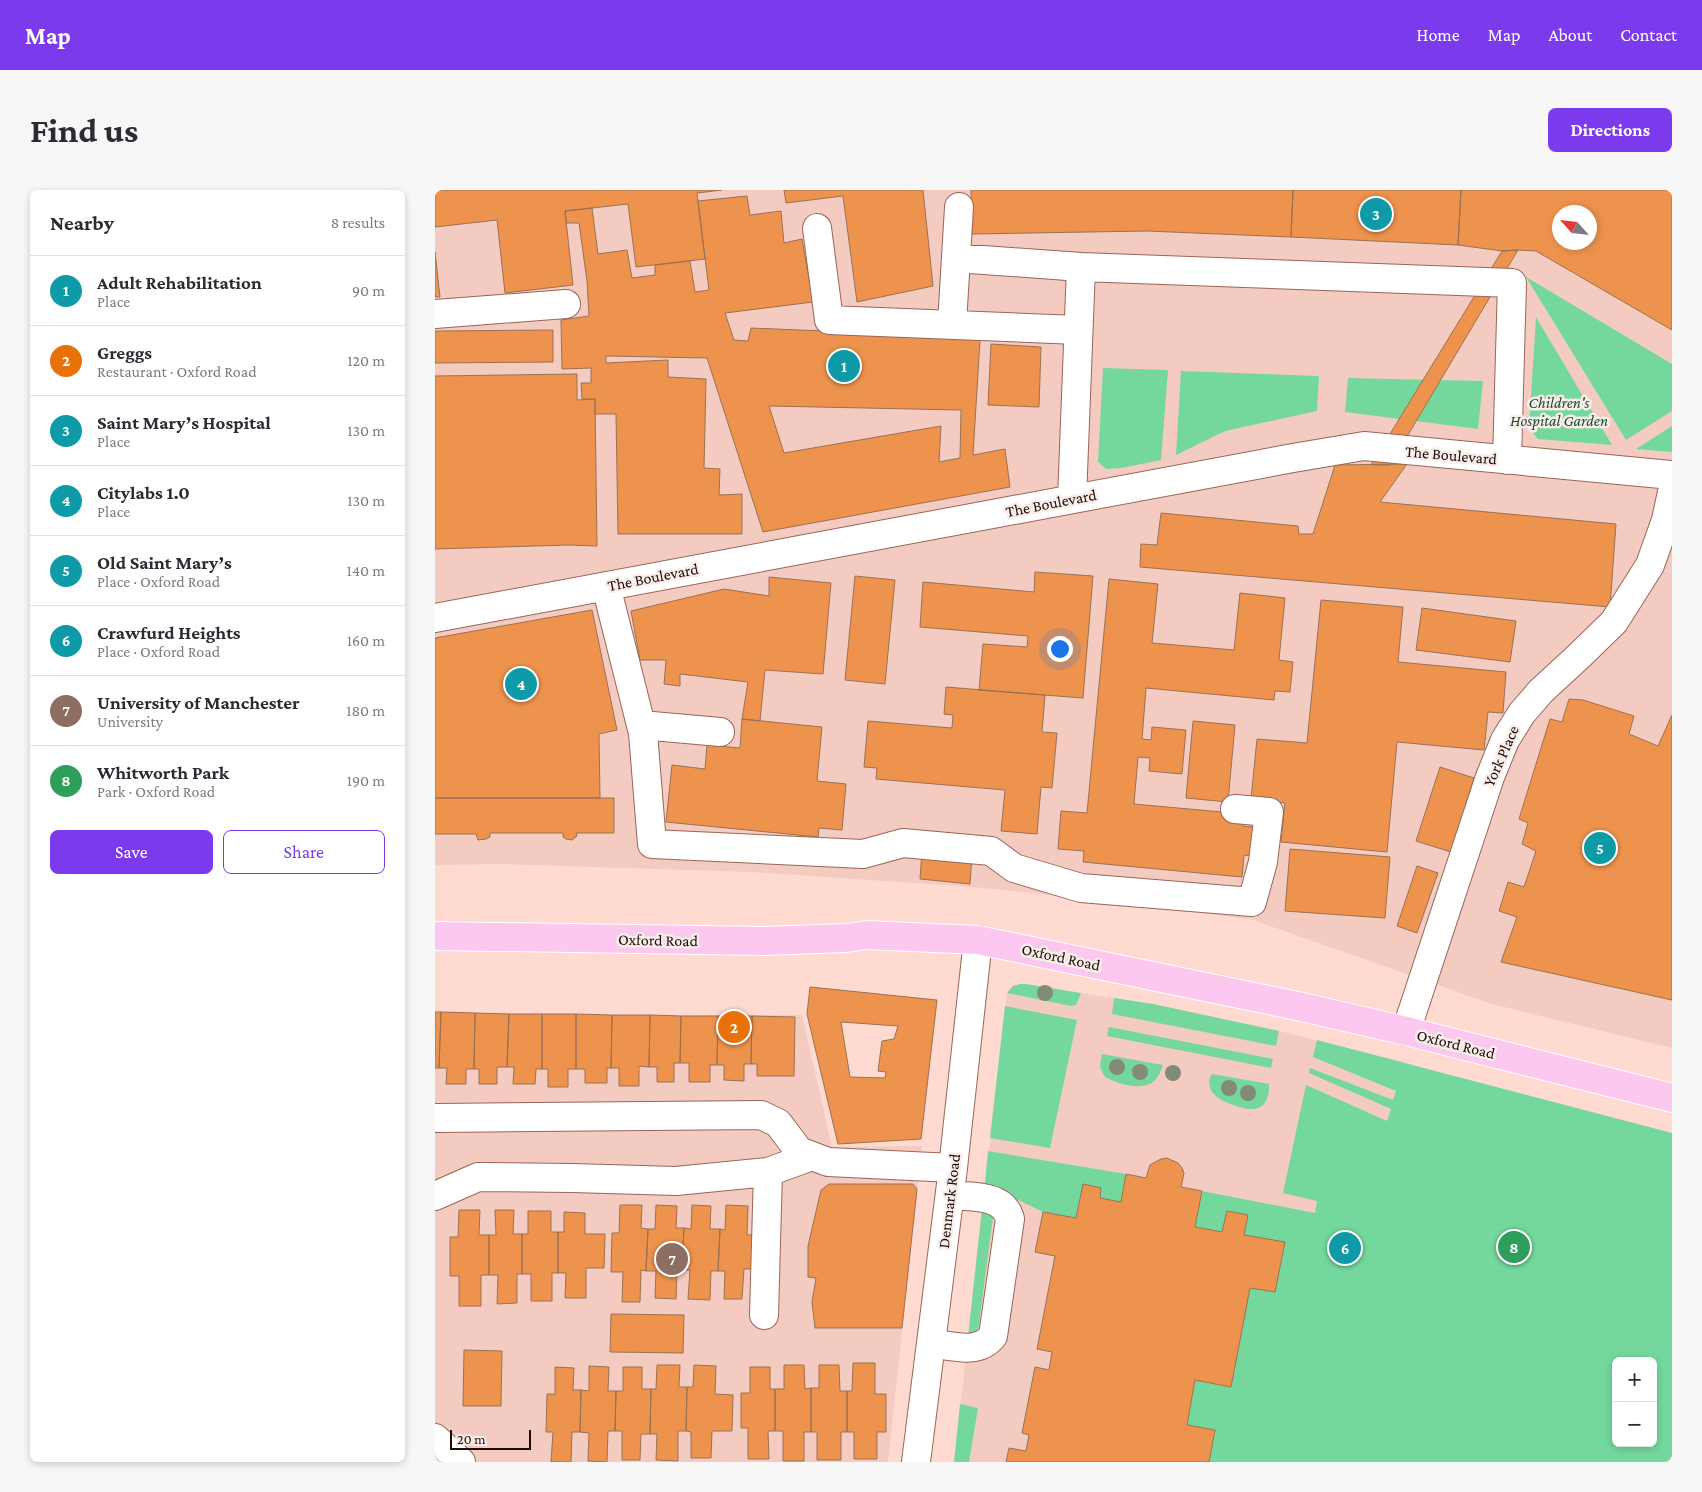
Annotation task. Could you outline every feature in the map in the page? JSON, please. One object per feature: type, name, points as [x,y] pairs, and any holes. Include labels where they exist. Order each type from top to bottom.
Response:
[{"type":"main road","name":"Oxford Road","points":[[435,936],[763,941],[846,938],[867,935],[978,940],[1301,1007],[1406,1031],[1672,1098]]},
{"type":"street","points":[[952,324],[959,208]]},
{"type":"street","points":[[817,228],[829,320],[1078,330]]},
{"type":"street","points":[[956,258],[1081,267],[1512,283],[1507,460]]},
{"type":"street","points":[[1072,499],[1081,267]]},
{"type":"street","points":[[435,314],[566,304]]},
{"type":"street","name":"The Boulevard","points":[[435,618],[1364,446],[1672,475]]},
{"type":"street","name":"York Place","points":[[1406,1031],[1490,777],[1505,740],[1522,713],[1541,691],[1614,622],[1649,565],[1666,520],[1672,492]]},
{"type":"street","points":[[607,586],[643,734],[652,844],[863,854],[903,843],[991,851],[1014,868],[1081,888],[1252,902],[1263,862],[1269,812],[1235,809]]},
{"type":"street","points":[[641,725],[720,732]]},
{"type":"street","name":"Denmark Road","points":[[916,1462],[950,1195],[978,940]]},
{"type":"street","points":[[437,1118],[761,1115],[778,1123],[799,1151],[820,1159],[953,1168]]},
{"type":"street","points":[[435,1196],[477,1177],[676,1181],[768,1172],[820,1159]]},
{"type":"street","points":[[764,1315],[768,1172]]},
{"type":"street","points":[[931,1343],[975,1348],[989,1342],[993,1336],[1010,1219],[1008,1211],[995,1201],[950,1195]]},
{"type":"street","points":[[435,1438],[461,1462]]},
{"type":"shaded area","points":[[435,190],[1672,190],[1672,1048],[1492,1004],[1253,920],[1134,903],[974,887],[751,872],[499,864],[435,865]]},
{"type":"shaded area","points":[[1020,984],[1153,1004],[1279,1031],[1404,1062],[1299,1462],[954,1462],[1007,993],[1013,986]]},
{"type":"shaded area","points":[[802,1015],[832,1147],[922,1146],[888,1462],[435,1462],[435,1019]]},
{"type":"green space","name":"Children's Hospital Garden","points":[[1526,277],[1672,364],[1672,411],[1626,440]]},
{"type":"green space","name":"Children's Hospital Garden","points":[[1536,317],[1612,445],[1538,439],[1529,428]]},
{"type":"green space","points":[[1103,368],[1168,370],[1161,460],[1106,469],[1098,462]]},
{"type":"green space","points":[[1181,371],[1319,376],[1317,411],[1225,431],[1176,455]]},
{"type":"green space","points":[[1348,378],[1483,381],[1478,429],[1345,412]]},
{"type":"green space","points":[[1672,426],[1672,452],[1636,449]]},
{"type":"green space","points":[[1020,984],[1081,993],[1076,1005],[1071,1006],[1007,993],[1013,986]]},
{"type":"green space","points":[[1114,998],[1153,1004],[1279,1031],[1276,1046],[1112,1014]]},
{"type":"green space","points":[[1005,1006],[1077,1020],[1050,1148],[990,1138]]},
{"type":"green space","points":[[1109,1027],[1273,1059],[1271,1068],[1107,1036]]},
{"type":"green space","points":[[1317,1040],[1672,1133],[1672,1462],[1209,1462],[1215,1430],[1187,1425],[1195,1380],[1231,1387],[1250,1288],[1275,1292],[1285,1243],[1244,1235],[1227,1211],[1222,1232],[1195,1227],[1202,1191],[1315,1213],[1317,1201],[1283,1193],[1306,1085],[1387,1121],[1391,1109],[1309,1073],[1310,1068],[1393,1100],[1396,1091],[1313,1057]]},
{"type":"green space","points":[[1102,1054],[1163,1065],[1158,1076],[1148,1085],[1128,1085],[1115,1082],[1104,1076],[1100,1067]]},
{"type":"green space","points":[[1212,1074],[1269,1084],[1269,1093],[1263,1105],[1258,1108],[1246,1109],[1239,1107],[1216,1096],[1210,1085],[1209,1079]]},
{"type":"green space","points":[[988,1151],[1126,1174],[1121,1202],[1100,1198],[1101,1188],[1083,1184],[1076,1218],[1043,1212],[1018,1200],[984,1192]]},
{"type":"green space","points":[[982,1208],[994,1210],[977,1338],[968,1337]]},
{"type":"green space","points":[[960,1404],[978,1408],[969,1462],[954,1462]]},
{"type":"building","points":[[435,190],[722,190],[697,193],[705,259],[636,267],[628,204],[565,211],[573,285],[505,293],[497,220],[435,227]]},
{"type":"building","points":[[784,190],[923,190],[933,286],[857,302],[843,196],[786,203]]},
{"type":"building","points":[[971,190],[1293,190],[1291,237],[1147,231],[972,234]]},
{"type":"building","points":[[1293,190],[1461,190],[1458,245],[1291,237]]},
{"type":"building","points":[[1461,190],[1672,190],[1672,330],[1536,251],[1502,251],[1458,245]]},
{"type":"building","points":[[747,196],[750,215],[781,211],[784,243],[802,239],[813,302],[725,313],[734,340],[748,341],[751,328],[945,336],[980,340],[973,455],[1005,449],[1010,487],[763,532],[707,358],[606,356],[606,363],[668,360],[668,377],[706,379],[704,468],[720,469],[719,495],[742,494],[742,534],[618,534],[616,414],[595,414],[595,399],[582,399],[581,383],[591,383],[591,368],[562,369],[561,320],[589,316],[587,281],[579,223],[566,223],[565,211],[592,208],[598,254],[627,250],[632,278],[655,275],[655,265],[690,261],[695,292],[709,290],[698,201]],"holes":[[[769,406],[961,410],[960,458],[939,462],[941,426],[784,453]]]},
{"type":"building","points":[[1518,250],[1390,465],[1371,465],[1502,251]]},
{"type":"building","points":[[435,252],[440,297],[435,297]]},
{"type":"building","points":[[553,330],[553,362],[435,363],[435,331]]},
{"type":"building","points":[[991,344],[1041,347],[1039,407],[988,405]]},
{"type":"building","points":[[577,374],[577,400],[595,399],[597,546],[569,545],[435,549],[435,376]]},
{"type":"building","points":[[1407,464],[1380,502],[1616,524],[1610,607],[1140,567],[1141,544],[1157,545],[1161,513],[1298,526],[1299,534],[1313,534],[1335,465]]},
{"type":"building","points":[[1035,572],[1093,576],[1083,698],[979,690],[983,644],[1027,647],[1028,636],[920,627],[923,582],[1034,592]]},
{"type":"building","points":[[855,576],[895,580],[885,684],[845,680]]},
{"type":"building","points":[[769,577],[831,583],[823,674],[765,670],[760,721],[742,719],[748,682],[680,674],[680,686],[664,684],[666,660],[640,660],[631,611],[724,589],[769,596]]},
{"type":"building","points":[[1109,579],[1158,584],[1152,643],[1234,650],[1240,593],[1285,598],[1279,660],[1293,662],[1290,692],[1275,691],[1274,700],[1146,688],[1142,739],[1151,740],[1152,727],[1186,730],[1182,774],[1149,771],[1150,758],[1138,757],[1134,804],[1244,814],[1242,826],[1264,828],[1262,857],[1244,855],[1242,877],[1083,862],[1084,851],[1058,849],[1061,811],[1087,813]]},
{"type":"building","points":[[1321,600],[1403,607],[1398,662],[1506,672],[1503,713],[1488,712],[1484,750],[1397,742],[1387,852],[1281,842],[1285,803],[1251,799],[1257,739],[1307,743]]},
{"type":"building","points":[[1422,608],[1516,621],[1510,662],[1416,650]]},
{"type":"building","points":[[592,610],[617,730],[599,734],[600,798],[435,798],[435,638]]},
{"type":"building","points":[[946,687],[1045,695],[1042,732],[1057,733],[1052,788],[1041,787],[1037,834],[1001,831],[1005,790],[876,779],[877,768],[864,767],[868,721],[952,728],[953,715],[944,714]]},
{"type":"building","points":[[1569,699],[1583,700],[1634,716],[1629,734],[1658,746],[1672,715],[1672,1000],[1501,962],[1517,917],[1499,911],[1508,882],[1524,887],[1536,851],[1522,844],[1528,823],[1519,819],[1550,719],[1562,722]]},
{"type":"building","points":[[742,719],[822,727],[817,781],[846,784],[842,830],[819,828],[818,837],[666,822],[672,765],[705,769],[707,745],[740,748]]},
{"type":"building","points":[[1193,721],[1235,725],[1228,802],[1186,798]]},
{"type":"building","points":[[1440,767],[1474,778],[1451,852],[1416,841]]},
{"type":"building","points":[[435,798],[614,798],[614,833],[576,833],[577,836],[572,840],[563,837],[563,833],[490,833],[490,837],[478,840],[476,834],[435,834]]},
{"type":"building","points":[[1290,849],[1390,857],[1385,918],[1285,911]]},
{"type":"building","points":[[922,850],[972,855],[970,884],[920,879]]},
{"type":"building","points":[[1417,866],[1438,873],[1417,933],[1397,926]]},
{"type":"building","points":[[810,987],[937,1000],[921,1139],[838,1144],[807,1014]],"holes":[[[841,1022],[898,1026],[894,1039],[882,1041],[878,1071],[886,1072],[885,1078],[850,1077]]]},
{"type":"building","points":[[435,1012],[441,1012],[439,1068],[435,1068]]},
{"type":"building","points":[[441,1012],[475,1013],[474,1069],[466,1069],[466,1084],[446,1084],[447,1068],[439,1068]]},
{"type":"building","points":[[475,1013],[509,1014],[507,1067],[497,1067],[497,1084],[479,1084],[479,1069],[474,1069]]},
{"type":"building","points":[[509,1014],[542,1014],[542,1069],[536,1069],[535,1084],[513,1084],[514,1067],[507,1067]]},
{"type":"building","points":[[542,1014],[576,1014],[576,1069],[568,1069],[568,1087],[548,1087],[548,1069],[542,1069]]},
{"type":"building","points":[[576,1014],[612,1015],[611,1068],[607,1068],[607,1083],[585,1083],[585,1069],[576,1069]]},
{"type":"building","points":[[612,1015],[650,1015],[649,1067],[639,1066],[639,1086],[619,1086],[619,1068],[611,1068]]},
{"type":"building","points":[[650,1015],[681,1016],[680,1063],[674,1063],[674,1082],[657,1082],[657,1067],[649,1067]]},
{"type":"building","points":[[681,1016],[718,1016],[717,1065],[710,1065],[710,1082],[689,1082],[689,1063],[680,1063]]},
{"type":"building","points":[[718,1016],[752,1016],[751,1064],[744,1064],[744,1081],[724,1080],[724,1065],[717,1065]]},
{"type":"building","points":[[752,1016],[795,1017],[794,1076],[757,1076],[757,1064],[751,1064]]},
{"type":"building","points":[[1167,1158],[1178,1163],[1182,1168],[1184,1173],[1181,1187],[1202,1191],[1195,1227],[1222,1232],[1227,1211],[1248,1215],[1244,1235],[1285,1242],[1275,1292],[1250,1288],[1231,1387],[1195,1380],[1187,1425],[1215,1430],[1209,1462],[1006,1462],[1009,1448],[1026,1451],[1029,1435],[1022,1433],[1035,1367],[1049,1370],[1052,1352],[1037,1349],[1055,1256],[1035,1252],[1043,1212],[1076,1218],[1083,1184],[1101,1188],[1100,1198],[1121,1202],[1126,1174],[1146,1178],[1150,1165]]},
{"type":"building","points":[[829,1184],[913,1184],[917,1189],[902,1328],[815,1328],[812,1302],[816,1278],[808,1277],[808,1246],[821,1190]]},
{"type":"building","points":[[620,1205],[642,1205],[641,1228],[648,1229],[646,1271],[641,1270],[640,1302],[622,1302],[623,1272],[611,1272],[612,1233],[619,1233]]},
{"type":"building","points":[[656,1205],[677,1206],[676,1228],[684,1228],[682,1270],[677,1270],[676,1299],[655,1298],[656,1271],[646,1271],[648,1229],[655,1229]]},
{"type":"building","points":[[692,1205],[711,1206],[710,1229],[720,1229],[718,1271],[711,1271],[710,1300],[688,1299],[690,1270],[682,1270],[684,1228],[691,1229]]},
{"type":"building","points":[[726,1205],[748,1206],[747,1235],[758,1235],[756,1269],[744,1269],[742,1299],[724,1299],[725,1271],[718,1271],[720,1229],[725,1230]]},
{"type":"building","points":[[459,1210],[480,1210],[479,1235],[489,1235],[489,1275],[481,1275],[481,1306],[459,1306],[459,1276],[450,1276],[450,1237],[458,1237]]},
{"type":"building","points":[[495,1210],[514,1210],[513,1234],[522,1234],[522,1274],[517,1274],[517,1303],[497,1304],[498,1275],[489,1275],[489,1235],[496,1235]]},
{"type":"building","points":[[528,1211],[551,1211],[551,1232],[558,1232],[558,1273],[552,1273],[552,1301],[531,1301],[531,1274],[522,1274],[522,1234],[528,1234]]},
{"type":"building","points":[[564,1212],[585,1213],[585,1234],[605,1234],[604,1268],[586,1268],[586,1298],[565,1298],[566,1273],[558,1273],[558,1232],[564,1232]]},
{"type":"building","points":[[611,1314],[684,1315],[683,1353],[610,1352]]},
{"type":"building","points":[[464,1350],[502,1351],[501,1406],[463,1406]]},
{"type":"building","points":[[853,1363],[875,1363],[875,1394],[886,1394],[886,1432],[877,1432],[877,1459],[854,1459],[854,1432],[847,1432],[847,1391],[852,1391]]},
{"type":"building","points":[[657,1365],[680,1365],[679,1387],[687,1387],[686,1431],[678,1431],[678,1461],[656,1460],[657,1434],[650,1434],[651,1389],[656,1389]]},
{"type":"building","points":[[694,1365],[716,1366],[715,1394],[733,1395],[732,1431],[712,1431],[711,1458],[691,1458],[691,1432],[686,1431],[687,1387],[693,1387]]},
{"type":"building","points":[[784,1365],[804,1365],[805,1389],[811,1388],[811,1432],[804,1432],[804,1461],[783,1461],[783,1431],[775,1431],[775,1389],[784,1389]]},
{"type":"building","points":[[819,1365],[839,1365],[840,1391],[847,1391],[847,1432],[841,1432],[841,1460],[817,1460],[817,1432],[811,1432],[811,1388],[819,1388]]},
{"type":"building","points":[[589,1366],[609,1367],[608,1391],[616,1391],[615,1431],[608,1431],[607,1462],[588,1461],[589,1433],[580,1432],[581,1390],[589,1391]]},
{"type":"building","points":[[555,1367],[574,1368],[573,1390],[581,1390],[580,1432],[572,1432],[571,1462],[551,1462],[553,1432],[546,1432],[547,1394],[555,1394]]},
{"type":"building","points":[[623,1367],[642,1367],[642,1389],[651,1389],[650,1434],[641,1434],[640,1460],[622,1460],[622,1431],[615,1431],[616,1391],[623,1391]]},
{"type":"building","points":[[750,1367],[770,1367],[770,1389],[775,1389],[775,1431],[768,1431],[769,1459],[748,1459],[748,1428],[741,1428],[741,1393],[750,1393]]},
{"type":"place","name":"Saint Mary’s Hospital","points":[[1376,214]]},
{"type":"place","name":"Adult Rehabilitation","points":[[844,366]]},
{"type":"place","name":"Citylabs 1.0","points":[[521,684]]},
{"type":"place","name":"Old Saint Mary’s","points":[[1600,848]]},
{"type":"place","name":"Greggs","points":[[734,1027]]},
{"type":"place","name":"Whitworth Park","points":[[1514,1247]]},
{"type":"place","name":"Crawfurd Heights","points":[[1345,1248]]},
{"type":"place","name":"University of Manchester","points":[[672,1259]]}]
